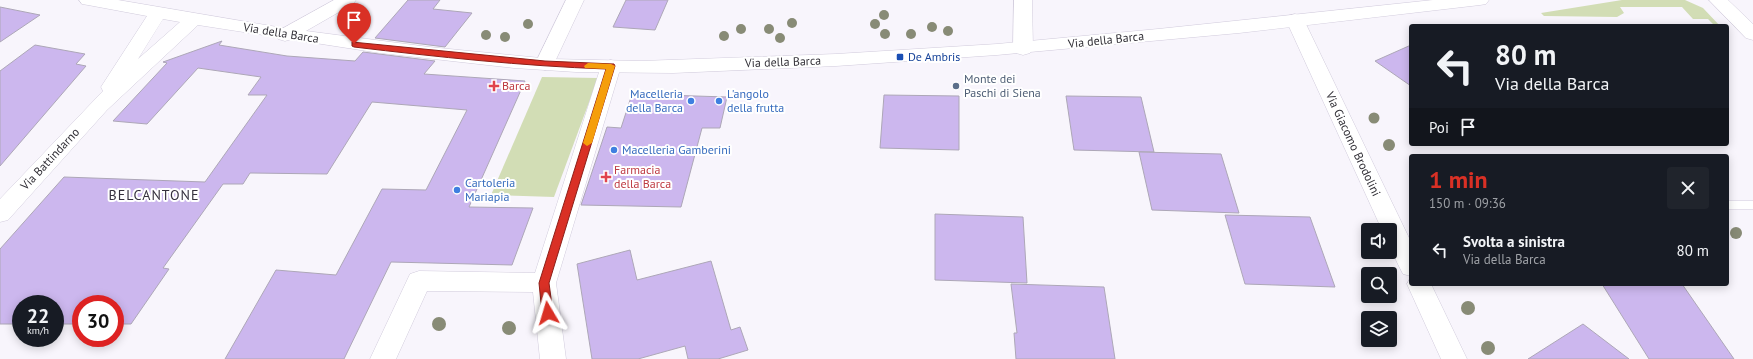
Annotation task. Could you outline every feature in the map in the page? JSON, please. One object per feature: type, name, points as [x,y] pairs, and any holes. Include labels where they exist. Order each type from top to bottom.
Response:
[{"type":"street","name":"Via della Barca","points":[[88,0],[285,35],[430,53],[545,64],[611,66],[786,62],[1023,49],[1480,0]]},
{"type":"street","points":[[285,35],[347,0]]},
{"type":"street","points":[[545,64],[575,0]]},
{"type":"street","points":[[1023,0],[1023,49]]},
{"type":"street","points":[[1718,0],[1753,34]]},
{"type":"street","name":"Via Battindarno","points":[[100,105],[134,48],[158,13]]},
{"type":"street","name":"Via Battindarno","points":[[3,208],[100,105],[194,19]]},
{"type":"street","name":"Via Giacomo Brodolini","points":[[1295,20],[1409,263]]},
{"type":"street","points":[[553,359],[544,283],[611,66]]},
{"type":"street","points":[[383,359],[419,281],[544,283]]},
{"type":"street","points":[[1420,286],[1454,359]]},
{"type":"lane","points":[[1729,205],[1753,206]]},
{"type":"green space","points":[[1622,0],[1685,0],[1703,8],[1718,24],[1713,24],[1708,19],[1693,19],[1682,7],[1620,7],[1624,13],[1617,17],[1544,16],[1541,13]]},
{"type":"green space","points":[[542,77],[598,78],[554,197],[491,195]]},
{"type":"building","points":[[408,0],[440,0],[433,9],[472,13],[445,47],[375,38]]},
{"type":"building","points":[[626,0],[668,0],[655,30],[613,27]]},
{"type":"building","points":[[0,7],[40,15],[0,42]]},
{"type":"building","points":[[222,41],[219,45],[287,56],[355,61],[363,52],[435,61],[424,74],[525,81],[469,207],[533,208],[512,265],[391,262],[344,359],[225,359],[276,270],[336,275],[382,189],[426,190],[467,110],[372,102],[327,174],[250,173],[243,184],[223,184],[163,268],[169,269],[131,324],[124,324],[124,295],[72,295],[72,324],[64,324],[64,295],[12,295],[12,324],[0,324],[0,249],[64,177],[205,182],[267,95],[248,95],[261,77],[198,68],[147,124],[113,121],[167,63],[163,62]]},
{"type":"building","points":[[35,45],[85,54],[76,64],[86,66],[0,166],[0,71]]},
{"type":"building","points":[[1409,46],[1409,85],[1375,61]]},
{"type":"building","points":[[632,94],[727,97],[720,128],[702,128],[681,207],[581,205],[607,127],[621,128]]},
{"type":"building","points":[[884,95],[959,96],[959,150],[880,148]]},
{"type":"building","points":[[1066,96],[1141,97],[1154,152],[1074,150]]},
{"type":"building","points":[[1139,152],[1221,154],[1239,213],[1152,210]]},
{"type":"building","points":[[935,214],[1023,217],[1027,283],[935,280]]},
{"type":"building","points":[[1225,215],[1310,217],[1335,287],[1245,284]]},
{"type":"building","points":[[630,250],[637,280],[711,261],[731,330],[740,327],[748,350],[718,359],[688,359],[685,346],[638,359],[592,359],[577,264]]},
{"type":"building","points":[[1011,284],[1104,287],[1115,359],[1016,359],[1014,333],[1017,333]]},
{"type":"building","points":[[1603,286],[1683,286],[1734,359],[1649,359]]},
{"type":"building","points":[[1583,324],[1629,359],[1528,359]]},
{"type":"slow traffic","points":[[587,143],[611,66],[588,66]]},
{"type":"place","name":"De Ambris","points":[[900,57]]},
{"type":"place","name":"Barca","points":[[494,86]]},
{"type":"place","name":"Monte dei Paschi di Siena","points":[[956,86]]},
{"type":"place","name":"Macelleria della Barca","points":[[691,101]]},
{"type":"place","name":"L'angolo della frutta","points":[[719,101]]},
{"type":"place","name":"Macelleria Gamberini","points":[[614,150]]},
{"type":"place","name":"Farmacia della Barca","points":[[606,177]]},
{"type":"place","name":"Cartoleria Mariapia","points":[[457,190]]},
{"type":"district","name":"BELCANTONE","points":[[154,195]]},
{"type":"route","points":[[354,44],[545,64],[611,66],[544,283],[548,313]]}]
